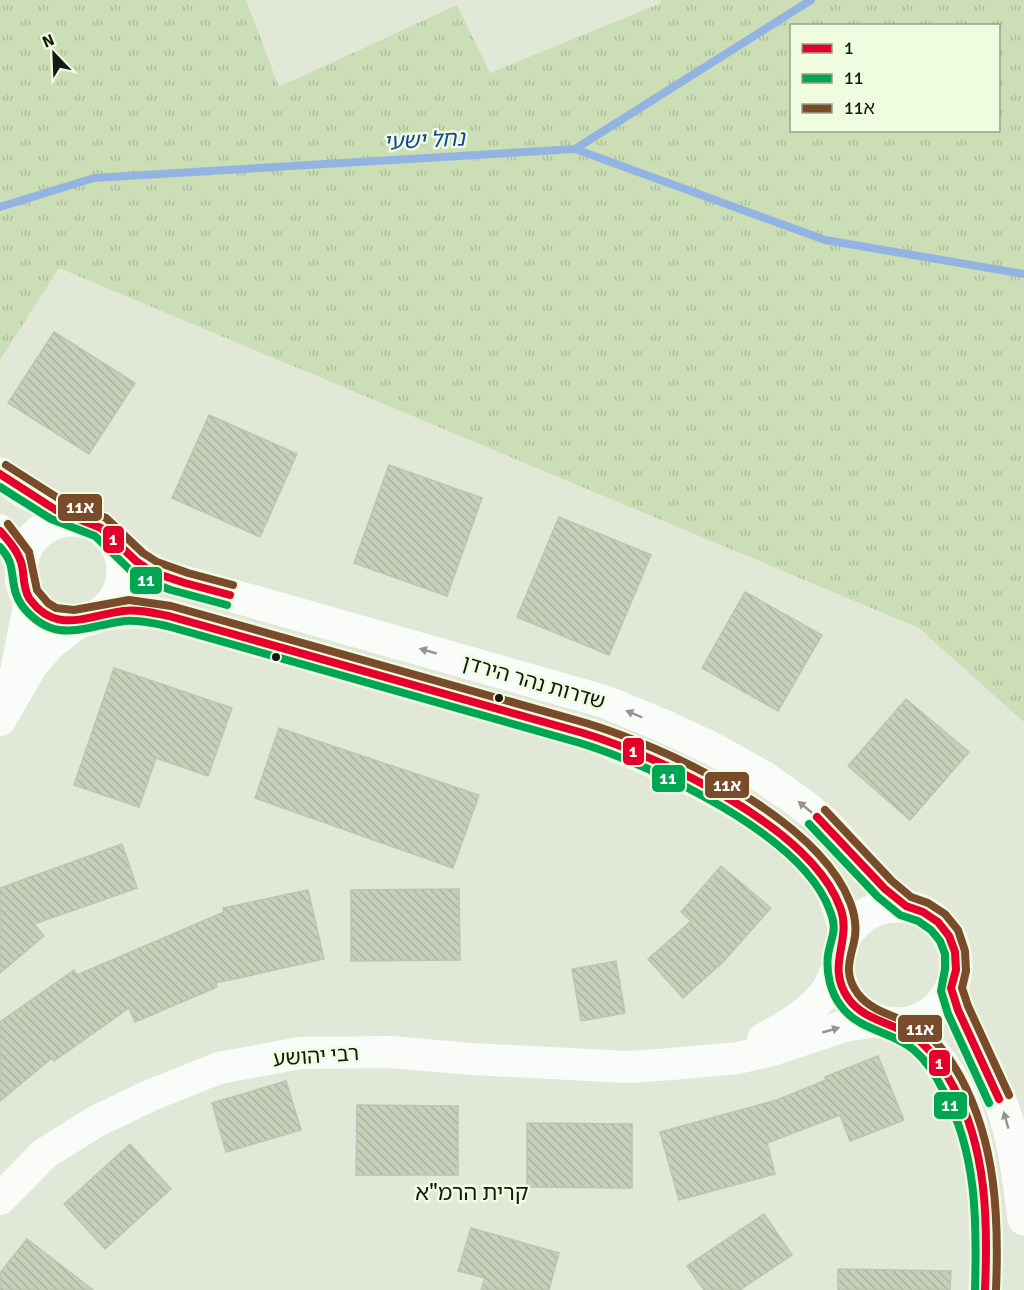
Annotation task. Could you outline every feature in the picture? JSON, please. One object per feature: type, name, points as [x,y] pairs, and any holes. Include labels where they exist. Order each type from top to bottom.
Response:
[{"type":"main road","points":[[0,474],[23,491],[76,519],[93,523],[117,544],[123,560],[124,576],[119,592],[110,606],[88,619],[65,621],[40,610],[30,600],[23,582],[22,563],[26,548],[47,526],[62,520],[76,519]]},
{"type":"main road","points":[[0,531],[10,542],[22,563]]},
{"type":"main road","name":"שדרות נהר הירדן","points":[[117,544],[142,565],[160,575],[606,702],[668,728],[713,749],[763,777],[796,800],[823,821],[885,889],[906,906]]},
{"type":"main road","name":"שדרות נהר הירדן","points":[[88,619],[135,611],[169,616],[594,736],[653,761],[697,781],[743,808],[798,848],[828,884],[843,918],[841,952]]},
{"type":"main road","points":[[883,1022],[909,1023],[926,1016],[942,1004],[951,988],[956,970],[955,952],[949,936],[938,922],[923,912],[906,906],[888,906],[871,912],[856,922],[841,952],[841,985],[849,1000],[862,1013],[918,1039],[938,1060],[956,1088],[978,1152],[984,1188],[985,1290]]},
{"type":"main road","points":[[951,988],[961,1019],[1002,1106],[1013,1144],[1024,1219]]},
{"type":"street","points":[[1,718],[16,678],[30,600]]},
{"type":"street","points":[[1,718],[32,664],[50,644],[88,619]]},
{"type":"street","name":"רבי יהושע","points":[[672,1064],[717,1056],[751,1045],[783,1029],[808,1010],[827,990],[841,952]]},
{"type":"street","name":"רבי יהושע","points":[[0,1199],[44,1154],[95,1122],[149,1096],[219,1068],[300,1053],[391,1052],[472,1059],[628,1066],[672,1064],[738,1058],[772,1050],[844,1026],[883,1022]]},
{"type":"green space","points":[[0,0],[246,0],[279,87],[457,5],[490,73],[661,3],[660,0],[1024,0],[1024,722],[919,628],[59,268],[0,360]]},
{"type":"building","points":[[54,332],[135,383],[89,454],[8,403]]},
{"type":"building","points":[[209,415],[297,454],[260,537],[172,498]]},
{"type":"building","points":[[389,465],[482,498],[447,596],[354,563]]},
{"type":"building","points":[[559,517],[651,555],[609,655],[517,617]]},
{"type":"building","points":[[745,592],[822,635],[778,711],[702,668]]},
{"type":"building","points":[[114,668],[232,708],[208,776],[156,758],[139,807],[74,785]]},
{"type":"building","points":[[906,699],[969,752],[910,820],[848,766]]},
{"type":"building","points":[[279,728],[479,795],[453,868],[255,798]]},
{"type":"building","points":[[122,844],[137,888],[34,924],[44,936],[0,973],[0,888]]},
{"type":"building","points":[[721,866],[771,908],[723,962],[683,998],[648,959],[691,921],[681,912]]},
{"type":"building","points":[[459,889],[460,960],[351,961],[351,890]]},
{"type":"building","points":[[308,890],[324,959],[216,983],[217,987],[135,1022],[129,1008],[54,1061],[52,1058],[0,1101],[0,1022],[74,970],[77,975],[224,912],[223,908]]},
{"type":"building","points":[[616,961],[625,1013],[581,1021],[572,969]]},
{"type":"building","points":[[878,1056],[904,1120],[850,1141],[840,1115],[767,1143],[775,1174],[679,1200],[660,1132],[777,1100],[826,1080],[825,1077]]},
{"type":"building","points":[[286,1081],[301,1130],[226,1152],[212,1103]]},
{"type":"building","points":[[357,1105],[458,1106],[458,1175],[356,1175]]},
{"type":"building","points":[[527,1123],[632,1124],[632,1188],[527,1187]]},
{"type":"building","points":[[130,1144],[171,1189],[105,1249],[64,1204]]},
{"type":"building","points":[[764,1214],[792,1255],[740,1290],[704,1290],[687,1266]]},
{"type":"building","points":[[471,1228],[559,1253],[549,1290],[481,1290],[485,1278],[458,1271]]},
{"type":"building","points":[[27,1239],[93,1290],[0,1290],[0,1273]]},
{"type":"building","points":[[838,1269],[951,1271],[950,1290],[838,1290]]},
{"type":"waterway","name":"נחל ישעי","points":[[0,207],[94,178],[575,149],[811,0]]},
{"type":"waterway","points":[[575,149],[825,240],[1024,274]]},
{"type":"transit line","name":"11א","points":[[6,465],[61,500],[106,518],[143,553],[157,562],[233,585]]},
{"type":"transit line","name":"1","points":[[0,474],[56,510],[101,528],[136,561],[152,572],[230,595]]},
{"type":"transit line","name":"11","points":[[0,487],[51,519],[95,536],[129,569],[147,581],[227,605]]},
{"type":"transit line","name":"11א","points":[[8,524],[29,552],[37,590],[48,603],[56,608],[74,610],[129,600],[171,606],[586,723],[620,734],[697,768],[774,815],[806,842],[833,871],[850,902],[855,932],[849,974],[858,994],[873,1007],[920,1029],[938,1044],[961,1078],[973,1103],[982,1129],[993,1181],[997,1235],[996,1290]]},
{"type":"transit line","name":"1","points":[[0,531],[19,558],[29,598],[39,609],[50,616],[61,620],[72,620],[129,611],[169,616],[583,733],[652,759],[691,778],[730,799],[766,823],[798,849],[824,878],[840,907],[844,931],[839,974],[848,998],[864,1013],[921,1042],[931,1052],[953,1086],[973,1135],[979,1160],[985,1212],[985,1290]]},
{"type":"transit line","name":"11","points":[[0,547],[10,561],[17,597],[35,619],[47,626],[59,630],[71,630],[125,621],[167,626],[580,743],[646,768],[685,786],[723,807],[759,831],[790,856],[815,883],[830,911],[834,929],[828,955],[828,975],[834,995],[841,1006],[857,1021],[896,1039],[919,1054],[943,1090],[963,1138],[969,1162],[975,1213],[975,1290]]},
{"type":"transit line","name":"11א","points":[[825,810],[892,881],[911,897],[928,903],[945,914],[958,930],[965,951],[966,971],[962,988],[1009,1095]]},
{"type":"transit line","name":"1","points":[[817,817],[885,889],[906,906],[923,912],[938,922],[949,936],[955,952],[956,970],[951,988],[958,1010],[999,1099]]},
{"type":"transit line","name":"11","points":[[809,824],[878,897],[900,915],[918,921],[931,930],[940,941],[945,954],[941,991],[948,1014],[989,1103]]},
{"type":"district","name":"קרית הרמ\"א","points":[[472,1192]]}]
